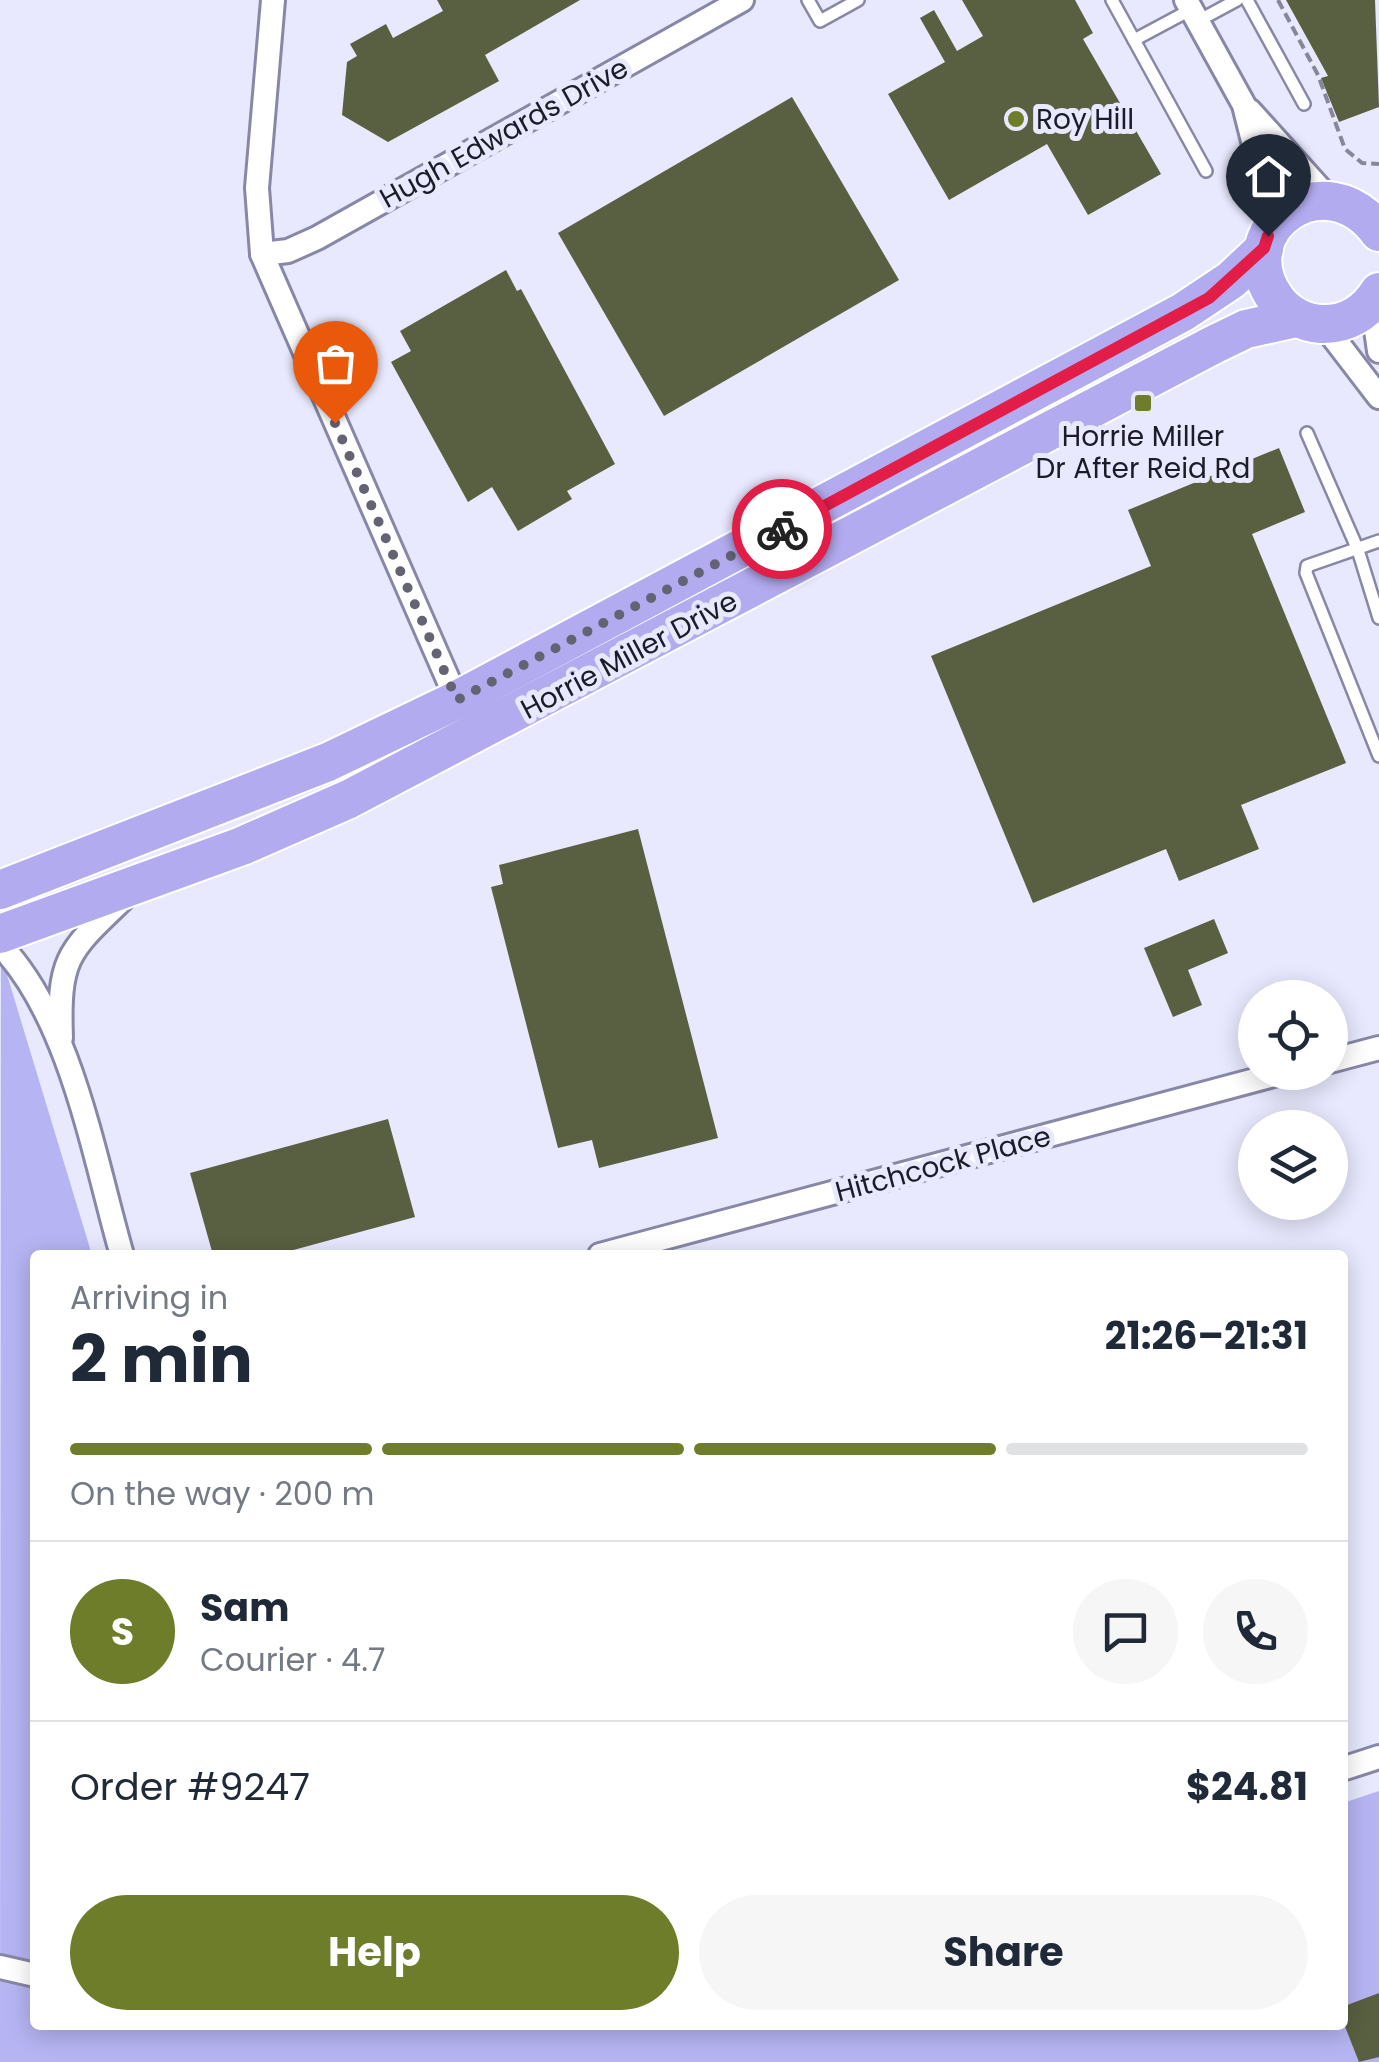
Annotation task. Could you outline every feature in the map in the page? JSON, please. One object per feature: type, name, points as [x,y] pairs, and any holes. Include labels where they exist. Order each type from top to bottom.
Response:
[{"type":"main road","name":"Horrie Miller Drive","points":[[0,890],[310,770],[457,700],[1183,312],[1220,289],[1298,205],[1360,209]]},
{"type":"main road","points":[[1269,237],[1268,288],[1310,321]]},
{"type":"main road","name":"Horrie Miller Drive","points":[[0,934],[134,888],[349,799],[500,724],[1246,329],[1358,315],[1376,297]]},
{"type":"street","points":[[274,0],[257,188],[262,254],[457,700]]},
{"type":"street","name":"Hugh Edwards Drive","points":[[262,254],[288,250],[317,238],[742,0]]},
{"type":"street","points":[[1192,10],[1244,105],[1269,237]]},
{"type":"street","points":[[1244,105],[1360,209]]},
{"type":"street","points":[[1376,297],[1379,351]]},
{"type":"street","points":[[1310,321],[1379,397]]},
{"type":"street","points":[[61,1047],[59,984],[76,946],[134,888]]},
{"type":"street","points":[[0,945],[22,967],[61,1047],[121,1250]]},
{"type":"street","points":[[1348,1056],[1379,1048]]},
{"type":"street","name":"Hitchcock Place","points":[[619,1250],[1238,1085]]},
{"type":"street","points":[[1348,1767],[1379,1757]]},
{"type":"street","points":[[0,1968],[30,1974]]},
{"type":"lane","points":[[808,0],[820,21],[858,0]]},
{"type":"lane","points":[[1112,0],[1206,171]]},
{"type":"lane","points":[[1134,40],[1192,10],[1237,0]]},
{"type":"lane","points":[[1247,0],[1304,104]]},
{"type":"lane","points":[[1306,432],[1358,550],[1379,618]]},
{"type":"lane","points":[[1379,541],[1307,566],[1306,574],[1379,756]]},
{"type":"path","points":[[1278,0],[1318,75],[1334,123],[1352,158],[1379,164]]},
{"type":"shaded area","points":[[1,955],[90,1250],[30,1250],[30,2030],[1348,2030],[1348,1801],[1379,1791],[1379,2062],[0,2062]]},
{"type":"building","points":[[437,0],[580,0],[485,55],[499,81],[388,142],[342,115],[347,62],[357,56],[350,44],[386,24],[393,38],[443,11]]},
{"type":"building","name":"Roy Hill","points":[[962,0],[1075,0],[1093,33],[1083,39],[1161,174],[1088,215],[1047,144],[949,200],[888,94],[945,62],[920,18],[934,10],[957,51],[983,36]]},
{"type":"building","points":[[1286,0],[1375,0],[1379,107],[1339,122],[1321,78],[1328,76]]},
{"type":"building","points":[[792,97],[899,280],[664,416],[558,233]]},
{"type":"building","points":[[506,270],[517,291],[521,289],[615,464],[567,491],[572,499],[518,531],[492,487],[468,502],[391,362],[411,351],[400,331]]},
{"type":"building","points":[[1279,448],[1305,512],[1252,534],[1346,763],[1241,805],[1259,849],[1179,881],[1166,849],[1033,903],[931,656],[1151,566],[1128,510]]},
{"type":"building","points":[[638,829],[718,1138],[599,1168],[592,1140],[558,1148],[491,887],[503,884],[499,865]]},
{"type":"building","points":[[1214,919],[1228,953],[1188,970],[1202,1005],[1173,1017],[1144,948]]},
{"type":"building","points":[[388,1119],[415,1217],[293,1250],[212,1250],[190,1173]]},
{"type":"building","points":[[1379,1993],[1379,2057],[1359,2062],[1346,2030],[1348,2005]]},
{"type":"way so far","points":[[335,423],[457,700],[782,529]]},
{"type":"place","name":"Roy Hill","points":[[1016,119]]},
{"type":"place","name":"Horrie Miller Dr After Reid Rd","points":[[1143,403]]},
{"type":"route","points":[[782,529],[1209,298],[1264,248],[1268,236]]}]
